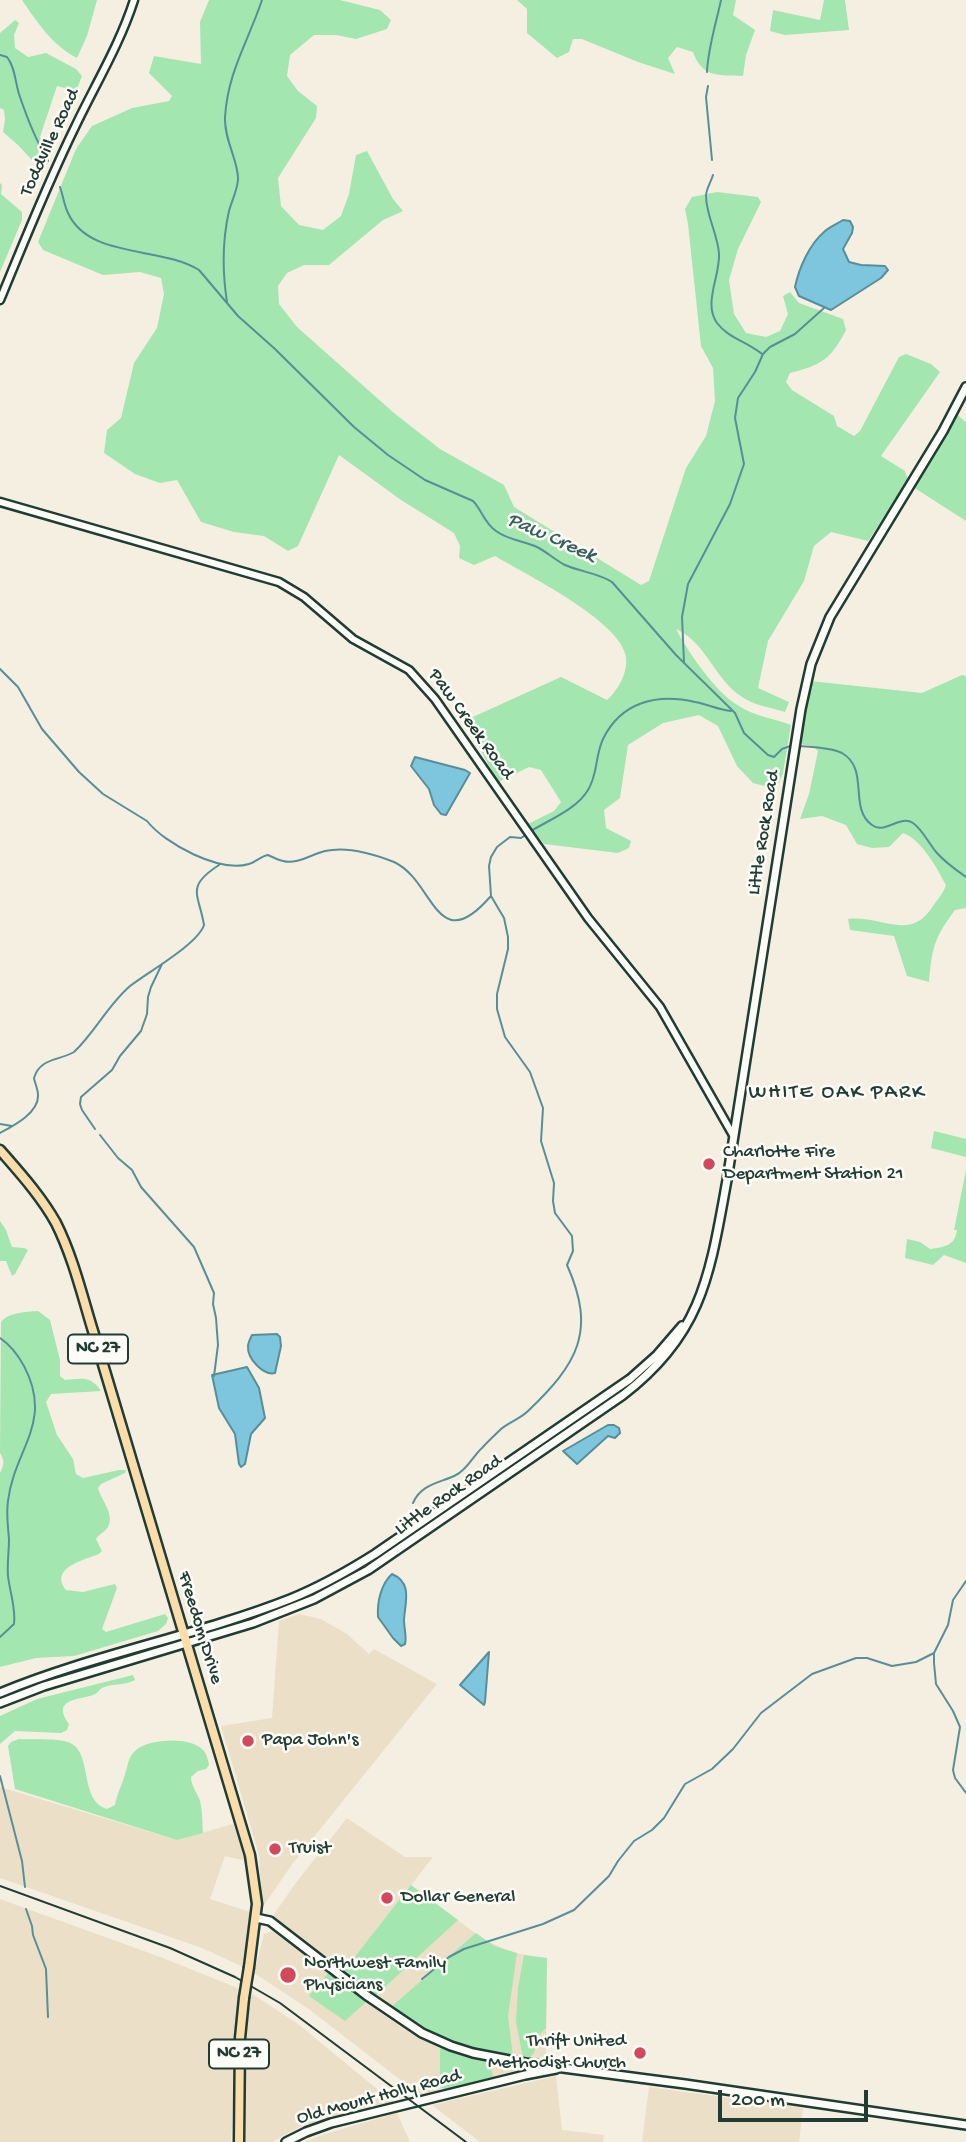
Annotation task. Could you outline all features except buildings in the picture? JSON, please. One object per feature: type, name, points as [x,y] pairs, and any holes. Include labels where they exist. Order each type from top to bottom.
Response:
[{"type":"main road","name":"Little Rock Road","points":[[0,1703],[44,1686],[283,1612],[314,1599],[368,1570],[638,1384],[673,1348],[706,1284],[713,1257],[806,681],[820,637],[841,598],[943,431],[966,387]]},
{"type":"main road","name":"Freedom Drive","points":[[0,1150],[46,1207],[68,1252],[250,1855],[256,1892],[256,1918],[240,2038],[239,2142]]},
{"type":"main road","name":"Little Rock Road","points":[[0,1693],[81,1663],[291,1599],[346,1572],[630,1379],[657,1356],[690,1317]]},
{"type":"main road","points":[[256,1918],[270,1921],[376,2003],[422,2033],[473,2053],[564,2069],[966,2125]]},
{"type":"main road","points":[[525,2063],[531,2073]]},
{"type":"main road","name":"Old Mount Holly Road","points":[[286,2142],[299,2134],[331,2123],[531,2073],[564,2069]]},
{"type":"street","name":"Toddville Road","points":[[0,300],[37,209],[121,33],[134,0]]},
{"type":"street","name":"Paw Creek Road","points":[[0,502],[279,582],[293,589],[353,639],[414,674],[461,734],[533,842],[598,932],[660,1007],[733,1135]]},
{"type":"shaded area","points":[[299,1614],[321,1619],[347,1634],[369,1654],[374,1649],[437,1684],[293,1863],[262,1908],[259,1855],[221,1726],[272,1718],[279,1621]]},
{"type":"shaded area","points":[[0,1787],[177,1840],[233,1824],[247,1861],[225,1856],[210,1899],[250,1912],[243,1967],[202,1948],[0,1878]]},
{"type":"shaded area","points":[[347,1818],[405,1857],[433,1857],[411,1885],[483,1939],[509,1951],[547,1958],[546,2063],[493,2053],[390,2008],[272,1917]]},
{"type":"shaded area","points":[[0,1899],[240,1989],[231,2142],[0,2142]]},
{"type":"shaded area","points":[[273,1931],[411,2033],[465,2057],[523,2070],[420,2095],[310,2010],[254,1973],[264,1934]]},
{"type":"shaded area","points":[[251,1993],[298,2024],[394,2103],[299,2127],[272,2142],[246,2142],[245,2036]]},
{"type":"shaded area","points":[[556,2076],[562,2130],[604,2135],[603,2142],[480,2142],[432,2105]]},
{"type":"shaded area","points":[[649,2087],[803,2108],[799,2142],[642,2142]]},
{"type":"shaded area","points":[[397,2113],[410,2142],[304,2142],[325,2134]]},
{"type":"green space","points":[[22,0],[97,0],[87,36],[77,58],[53,40]]},
{"type":"green space","points":[[209,0],[340,0],[380,10],[391,20],[387,29],[356,39],[314,35],[290,55],[287,76],[298,91],[317,106],[316,118],[278,178],[281,206],[299,225],[323,230],[341,216],[349,194],[356,155],[367,151],[393,199],[403,211],[383,220],[329,265],[304,265],[287,273],[278,286],[279,304],[297,327],[394,413],[440,449],[504,485],[514,507],[641,585],[649,581],[686,468],[706,436],[715,401],[713,368],[701,346],[685,209],[692,197],[717,192],[758,197],[761,202],[738,249],[729,280],[734,314],[746,333],[766,337],[780,331],[788,314],[783,296],[790,292],[799,303],[843,319],[846,330],[830,354],[818,364],[790,373],[786,382],[792,390],[834,416],[837,426],[854,436],[860,431],[899,357],[906,354],[931,364],[940,372],[881,456],[905,471],[908,480],[868,541],[831,532],[814,546],[804,581],[768,641],[758,688],[789,702],[785,712],[742,697],[725,681],[695,643],[676,629],[703,671],[730,700],[750,712],[791,725],[783,773],[776,789],[753,783],[737,766],[718,726],[699,715],[663,723],[628,745],[620,798],[604,810],[606,828],[631,841],[629,848],[618,853],[544,844],[528,824],[554,811],[561,802],[541,770],[529,767],[498,782],[464,721],[561,677],[607,700],[621,681],[626,663],[620,643],[608,629],[570,600],[495,556],[474,565],[459,558],[460,546],[454,533],[401,500],[339,455],[298,546],[288,551],[264,536],[234,532],[201,522],[177,480],[160,483],[135,474],[104,453],[107,430],[121,418],[134,363],[157,328],[164,294],[161,278],[140,272],[103,275],[43,250],[38,242],[76,149],[92,126],[132,108],[169,101],[172,96],[149,73],[154,56],[201,64],[200,22]]},
{"type":"green space","points":[[517,0],[736,0],[733,15],[755,30],[746,55],[743,76],[706,71],[693,52],[677,47],[668,58],[675,74],[582,39],[573,39],[569,52],[557,58],[527,33],[527,9]]},
{"type":"green space","points":[[824,0],[845,0],[849,30],[785,35],[770,31],[773,10],[820,20]]},
{"type":"green space","points":[[15,20],[19,23],[14,35],[15,48],[28,57],[46,53],[76,69],[82,76],[76,91],[57,86],[40,137],[50,157],[43,172],[3,132],[5,119],[4,110],[0,108],[0,33]]},
{"type":"green space","points":[[0,183],[1,194],[22,212],[22,220],[0,272]]},
{"type":"green space","points":[[954,412],[966,422],[966,521],[910,485]]},
{"type":"green space","points":[[962,675],[966,676],[966,908],[955,910],[938,936],[929,982],[907,976],[894,936],[850,930],[848,919],[903,925],[913,923],[931,909],[946,885],[922,848],[910,836],[903,833],[889,847],[872,848],[857,844],[846,825],[822,816],[800,819],[809,794],[818,751],[813,746],[799,744],[810,681],[922,693]]},
{"type":"green space","points":[[934,1131],[966,1139],[966,1157],[931,1148]]},
{"type":"green space","points":[[966,1170],[966,1263],[944,1255],[933,1265],[905,1258],[907,1239],[920,1242],[930,1249],[944,1246],[954,1239]]},
{"type":"green space","points":[[0,1221],[12,1247],[28,1250],[12,1276],[6,1261],[0,1261]]},
{"type":"green space","points":[[38,1311],[50,1320],[60,1360],[60,1376],[65,1380],[89,1380],[101,1391],[51,1394],[46,1402],[57,1435],[73,1459],[76,1474],[83,1478],[126,1470],[98,1488],[110,1517],[108,1527],[96,1539],[102,1551],[70,1566],[62,1576],[62,1582],[66,1590],[83,1592],[115,1584],[117,1588],[102,1629],[106,1632],[165,1614],[168,1618],[158,1631],[74,1656],[36,1658],[0,1667],[0,1473],[3,1463],[0,1453],[1,1322],[13,1314]]},
{"type":"green space","points":[[133,1675],[135,1680],[131,1682],[106,1686],[94,1694],[65,1705],[64,1716],[69,1724],[67,1730],[61,1733],[15,1731],[0,1744],[0,1716],[37,1699]]},
{"type":"green space","points":[[19,1739],[63,1741],[76,1747],[81,1755],[92,1796],[98,1804],[107,1809],[115,1805],[130,1758],[136,1750],[159,1741],[180,1741],[197,1746],[205,1753],[209,1765],[191,1777],[202,1811],[203,1833],[177,1840],[15,1789],[8,1746]]},
{"type":"green space","points":[[411,1885],[458,1920],[375,1996],[343,1972]]},
{"type":"green space","points":[[476,1933],[494,1946],[517,1953],[508,2016],[513,2057],[448,2040],[420,2027],[390,2008]]},
{"type":"green space","points":[[524,1955],[547,1958],[546,2028],[538,2036],[534,2053],[528,2059],[523,2058],[516,2022]]},
{"type":"green space","points":[[328,1973],[366,2002],[345,2021],[309,1996]]},
{"type":"green space","points":[[440,2048],[490,2063],[493,2077],[446,2089],[440,2087]]},
{"type":"water","points":[[843,220],[850,221],[853,227],[843,249],[849,262],[885,266],[888,270],[881,278],[831,310],[799,296],[795,287],[802,265],[814,243],[826,230]]},
{"type":"water","points":[[415,757],[470,773],[446,815],[441,814],[434,805],[429,789],[411,766]]},
{"type":"water","points":[[277,1334],[281,1346],[275,1373],[266,1372],[253,1361],[248,1345],[252,1335]]},
{"type":"water","points":[[247,1367],[259,1388],[265,1418],[251,1434],[245,1464],[241,1467],[235,1434],[219,1408],[212,1375]]},
{"type":"water","points":[[608,1425],[619,1428],[620,1433],[615,1438],[608,1436],[577,1464],[563,1451]]},
{"type":"water","points":[[392,1574],[403,1582],[406,1594],[406,1641],[401,1646],[378,1617],[380,1594]]},
{"type":"water","points":[[489,1652],[485,1702],[484,1705],[460,1685]]},
{"type":"waterway","points":[[227,302],[224,245],[238,173],[225,117],[234,71],[262,0]]},
{"type":"waterway","points":[[707,72],[721,0]]},
{"type":"waterway","name":"Paw Creek","points":[[0,55],[7,57],[12,65],[28,120],[48,161]]},
{"type":"waterway","points":[[708,86],[706,97],[712,160]]},
{"type":"waterway","points":[[713,175],[706,196],[719,254],[712,298],[713,315],[727,332],[762,354]]},
{"type":"waterway","name":"Paw Creek","points":[[60,187],[68,213],[78,228],[92,238],[127,250],[165,257],[199,270],[238,316],[354,427],[388,455],[425,480],[473,501],[492,528],[501,534],[537,547],[565,565],[612,582],[676,655],[735,713],[744,733],[768,755],[774,757],[782,749],[793,745]]},
{"type":"waterway","points":[[684,662],[682,617],[688,584],[730,504],[744,464],[735,418],[738,398],[763,354],[770,347],[795,334],[824,308]]},
{"type":"waterway","points":[[0,669],[18,687],[42,729],[79,772],[103,794],[147,821],[166,839],[194,854],[237,866],[249,864],[268,855],[288,862],[333,850],[369,854],[394,862],[407,871],[446,918],[458,920],[472,914],[490,897]]},
{"type":"waterway","points":[[531,831],[583,797],[593,778],[603,739],[611,726],[630,709],[654,700],[681,699],[731,711]]},
{"type":"waterway","name":"Paw Creek","points":[[799,746],[827,748],[842,753],[855,769],[861,809],[865,818],[872,825],[882,828],[903,821],[913,823],[940,856],[966,877]]},
{"type":"waterway","points":[[413,1503],[426,1488],[460,1473],[501,1429],[525,1414],[545,1394],[570,1362],[581,1328],[576,1289],[567,1265],[573,1251],[572,1236],[555,1213],[554,1183],[541,1141],[543,1108],[530,1072],[505,1037],[497,1009],[497,994],[508,949],[508,937],[504,918],[491,896],[489,866],[497,847],[510,837],[521,838],[527,834]]},
{"type":"waterway","points":[[0,1133],[12,1127],[34,1108],[38,1095],[34,1078],[41,1067],[74,1052],[130,986],[183,949],[200,933],[204,925],[198,885],[219,865]]},
{"type":"waterway","points":[[95,1129],[82,1110],[81,1097],[112,1070],[141,1031],[151,987],[162,964]]},
{"type":"waterway","points":[[0,1124],[12,1126]]},
{"type":"waterway","points":[[100,1135],[194,1247],[214,1293],[218,1345],[214,1376]]},
{"type":"waterway","points":[[0,1338],[14,1350],[24,1366],[32,1386],[35,1404],[30,1435],[17,1466],[8,1501],[8,1576],[14,1606],[14,1624],[0,1637]]},
{"type":"waterway","points":[[966,1581],[953,1600],[948,1625],[934,1653],[936,1684],[960,1727],[953,1770],[955,1778],[966,1793]]},
{"type":"waterway","points":[[422,1979],[449,1957],[464,1949],[543,1924],[574,1910],[609,1876],[634,1841],[652,1830],[664,1818],[685,1784],[712,1769],[733,1749],[761,1713],[812,1674],[856,1658],[867,1658],[892,1666],[916,1662],[934,1653]]},
{"type":"waterway","points":[[0,1776],[22,1861],[25,1887]]},
{"type":"waterway","points":[[26,1909],[46,1969],[48,2017]]},
{"type":"railway","points":[[0,1886],[170,1948],[235,1977],[280,2003],[466,2142]]},
{"type":"place","name":"Charlotte Fire Department Station 21","points":[[709,1164]]},
{"type":"place","name":"Papa John's","points":[[248,1741]]},
{"type":"place","name":"Truist","points":[[275,1849]]},
{"type":"place","name":"Dollar General","points":[[387,1898]]},
{"type":"place","name":"Northwest Family Physicians","points":[[288,1975]]},
{"type":"place","name":"Thrift United Methodist Church","points":[[640,2053]]},
{"type":"district","name":"WHITE OAK PARK","points":[[837,1094]]}]
